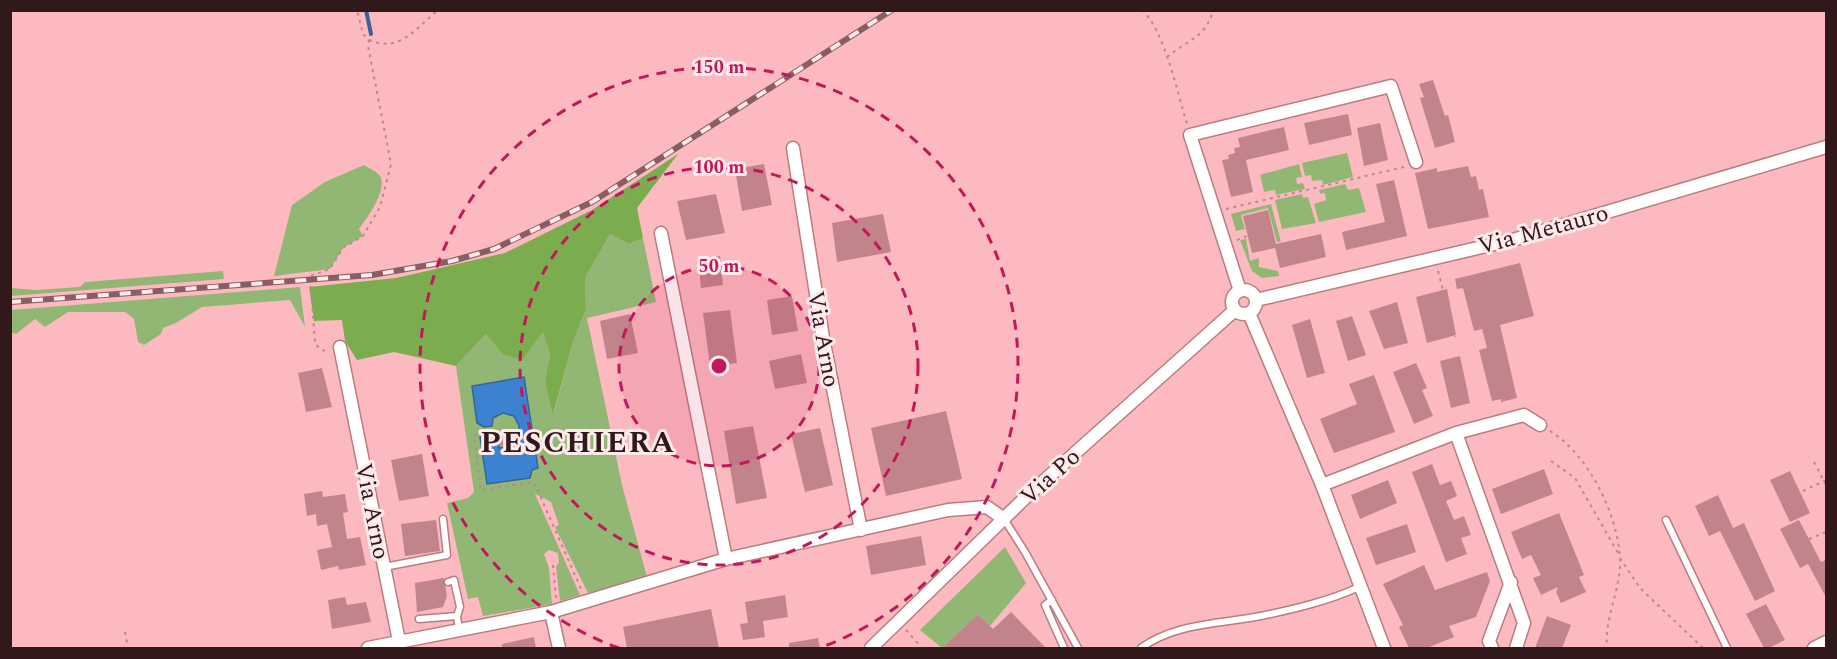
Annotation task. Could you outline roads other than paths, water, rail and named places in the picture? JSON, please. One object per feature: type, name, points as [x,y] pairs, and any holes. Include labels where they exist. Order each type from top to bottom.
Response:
[{"type":"street","points":[[1240,291],[1190,135],[1391,86],[1416,162]]},
{"type":"street","name":"Via Metauro","points":[[1256,300],[1516,239],[1827,147]]},
{"type":"street","name":"Via Arno","points":[[793,148],[823,338],[861,530]]},
{"type":"street","points":[[661,233],[726,560]]},
{"type":"street","points":[[1240,291],[1252,293],[1256,300],[1255,308],[1249,313],[1242,314],[1235,310],[1233,299],[1240,291]]},
{"type":"street","name":"Via Po","points":[[871,648],[1004,519],[1235,310]]},
{"type":"street","points":[[1249,313],[1322,485],[1384,648]]},
{"type":"street","name":"Via Arno","points":[[340,346],[399,641]]},
{"type":"street","points":[[1322,485],[1456,433],[1524,415],[1540,424]]},
{"type":"street","points":[[1456,433],[1524,623],[1516,648]]},
{"type":"street","points":[[368,648],[554,611],[726,560],[948,510],[987,507],[1004,519]]},
{"type":"street","points":[[1492,648],[1489,641],[1511,582]]},
{"type":"street","points":[[554,611],[559,648]]},
{"type":"street","points":[[1814,648],[1827,642]]},
{"type":"lane","points":[[384,567],[447,555],[443,519]]},
{"type":"lane","points":[[1004,519],[1078,648]]},
{"type":"lane","points":[[1666,520],[1727,648]]},
{"type":"lane","points":[[448,582],[454,580],[460,607],[457,616],[459,630]]},
{"type":"lane","points":[[1141,648],[1155,639],[1192,627],[1261,616],[1341,596],[1359,587]]},
{"type":"lane","points":[[1052,600],[1045,605],[1064,648]]},
{"type":"lane","points":[[419,619],[457,616]]},
{"type":"water","points":[[524,377],[538,468],[532,470],[530,478],[487,484],[480,437],[498,435],[499,448],[519,445],[519,426],[514,416],[503,413],[493,418],[492,426],[484,427],[477,423],[472,386]]},
{"type":"waterway","points":[[366,10],[371,34]]},
{"type":"railway","points":[[10,302],[372,275],[452,261],[494,249],[592,202],[892,10]]},
{"type":"district","name":"PESCHIERA","points":[[578,442]]}]
